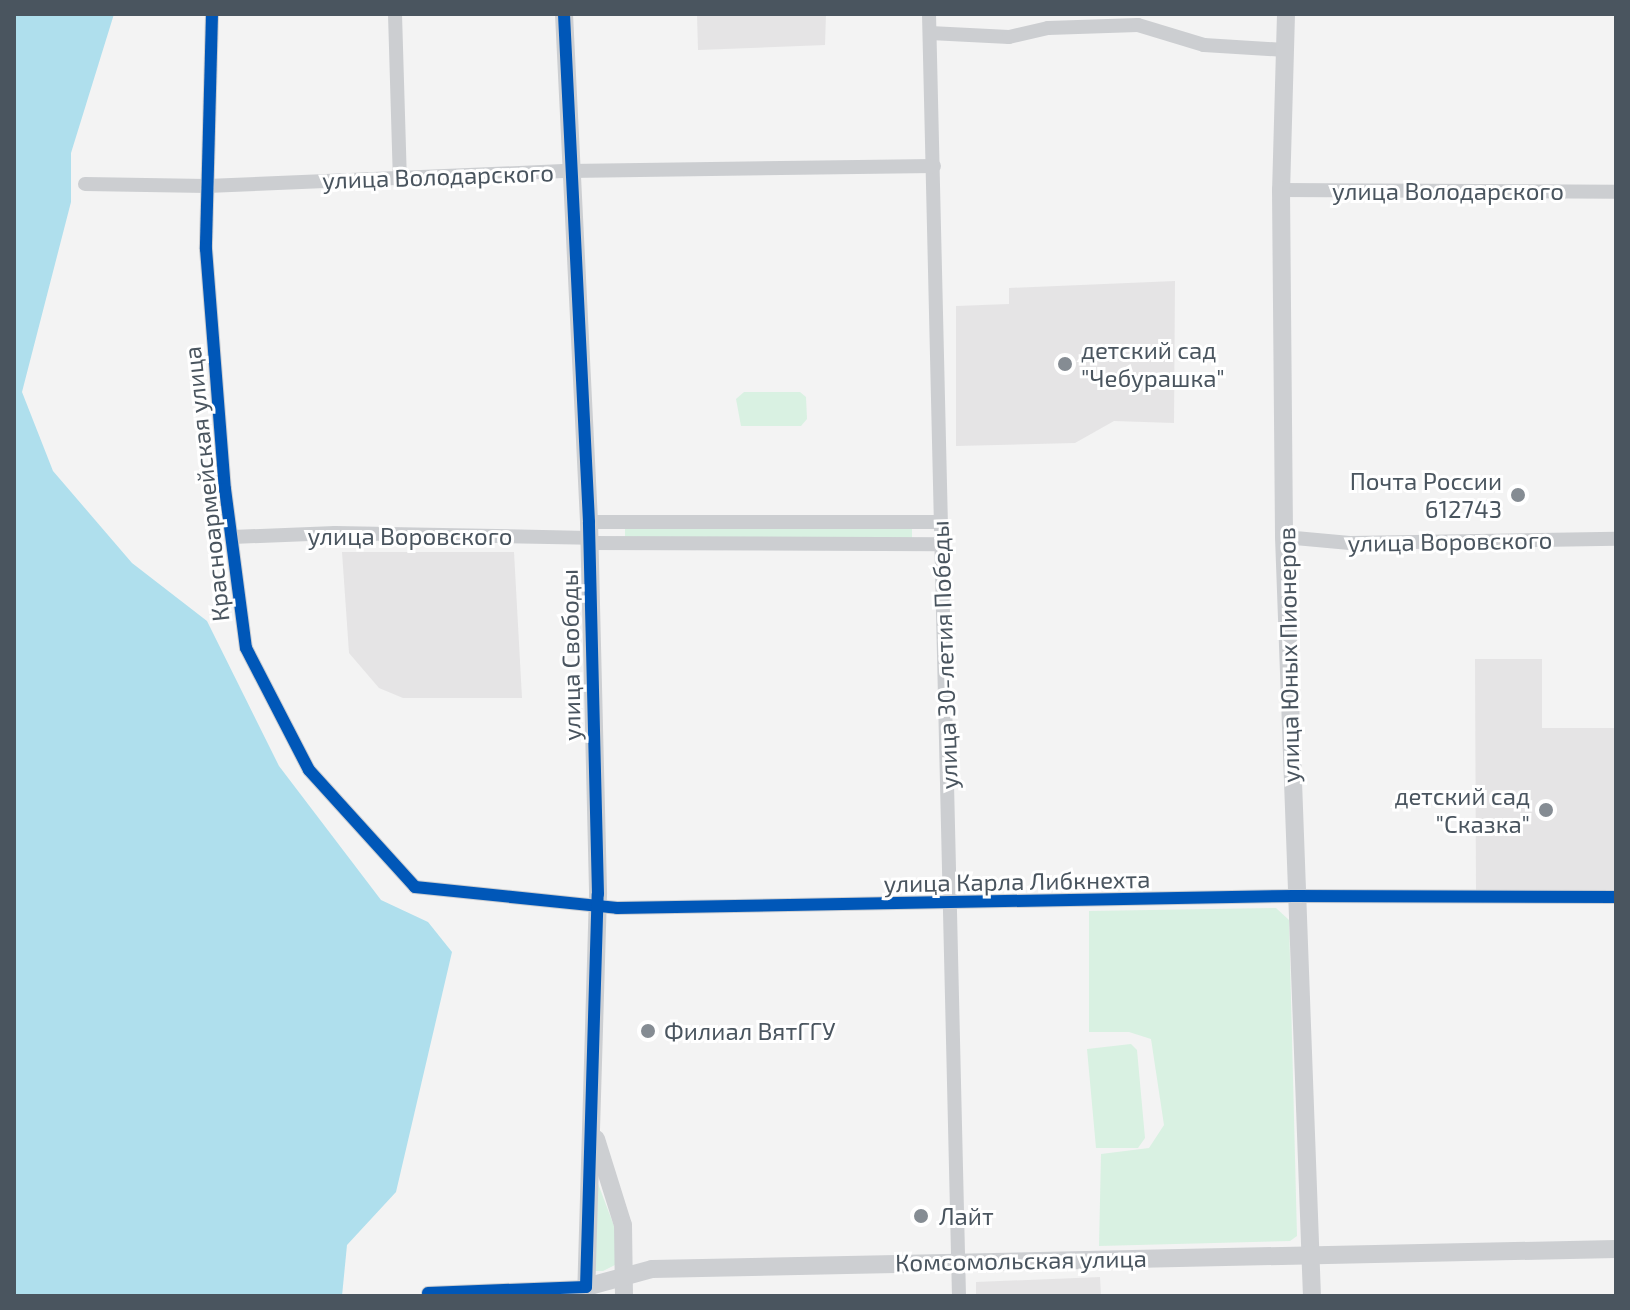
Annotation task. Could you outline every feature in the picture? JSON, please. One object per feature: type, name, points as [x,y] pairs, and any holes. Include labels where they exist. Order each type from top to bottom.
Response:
[{"type":"main road","name":"улица Свободы","points":[[564,14],[569,171],[589,534],[598,907],[586,1292]]},
{"type":"main road","name":"улица Юных Пионеров","points":[[1286,14],[1281,190],[1284,537],[1294,896],[1312,1296]]},
{"type":"main road","name":"улица Свободы","points":[[591,1129],[623,1225],[624,1296]]},
{"type":"main road","name":"Комсомольская улица","points":[[586,1292],[652,1269],[1616,1249]]},
{"type":"street","name":"Красноармейская улица","points":[[212,14],[206,249],[232,537],[246,648],[287,732],[315,778],[420,889]]},
{"type":"street","points":[[395,14],[400,178]]},
{"type":"street","name":"улица 30-летия Победы","points":[[929,14],[959,1296]]},
{"type":"street","points":[[930,33],[1009,37],[1048,28],[1138,25],[1204,45],[1285,50]]},
{"type":"street","name":"улица Володарского","points":[[85,184],[207,186],[569,171],[934,166]]},
{"type":"street","name":"улица Володарского","points":[[1281,190],[1616,192]]},
{"type":"street","name":"улица Воровского","points":[[232,537],[335,533],[589,534],[940,522]]},
{"type":"street","points":[[589,534],[940,544]]},
{"type":"street","name":"улица Воровского","points":[[1284,537],[1350,543],[1616,539]]},
{"type":"street","name":"улица Карла Либкнехта","points":[[420,889],[598,907],[951,906],[1294,896],[1616,897]]},
{"type":"street","name":"Комсомольская улица","points":[[428,1293],[586,1292]]},
{"type":"shaded area","points":[[697,14],[826,14],[825,45],[698,50]]},
{"type":"shaded area","name":"детский сад \"Чебурашка\"","points":[[1175,281],[1174,423],[1114,421],[1075,443],[956,446],[956,306],[1009,304],[1009,288]]},
{"type":"shaded area","points":[[342,552],[514,552],[522,698],[403,698],[379,688],[349,653]]},
{"type":"shaded area","name":"детский сад \"Сказка\"","points":[[1475,659],[1542,659],[1542,728],[1616,728],[1616,893],[1476,893]]},
{"type":"shaded area","points":[[1100,1277],[1101,1296],[976,1296],[976,1282]]},
{"type":"green space","points":[[744,392],[800,392],[806,397],[807,419],[801,426],[741,426],[736,399]]},
{"type":"green space","points":[[625,528],[912,528],[912,539],[625,539]]},
{"type":"green space","points":[[1276,908],[1289,920],[1297,1236],[1290,1241],[1099,1246],[1101,1154],[1149,1148],[1164,1125],[1151,1039],[1129,1032],[1089,1032],[1089,911]]},
{"type":"green space","points":[[1131,1044],[1137,1050],[1145,1138],[1138,1148],[1096,1148],[1087,1049]]},
{"type":"green space","points":[[597,1181],[616,1231],[617,1264],[603,1271],[595,1271]]},
{"type":"water","points":[[14,14],[114,14],[71,153],[71,202],[22,392],[53,471],[132,563],[207,621],[279,766],[381,900],[428,922],[452,952],[396,1192],[347,1245],[342,1296],[14,1296]]},
{"type":"cycle path","points":[[212,14],[206,249],[225,489],[246,648],[309,770],[415,887],[617,908],[1294,896],[1616,897]]},
{"type":"cycle path","points":[[428,1293],[586,1287],[598,894],[589,522],[564,14]]},
{"type":"place","name":"детский сад \"Чебурашка\"","points":[[1065,364]]},
{"type":"place","name":"Почта России 612743","points":[[1518,495]]},
{"type":"place","name":"детский сад \"Сказка\"","points":[[1546,810]]},
{"type":"place","name":"Филиал ВятГГУ","points":[[648,1031]]},
{"type":"place","name":"Лайт","points":[[921,1216]]}]
